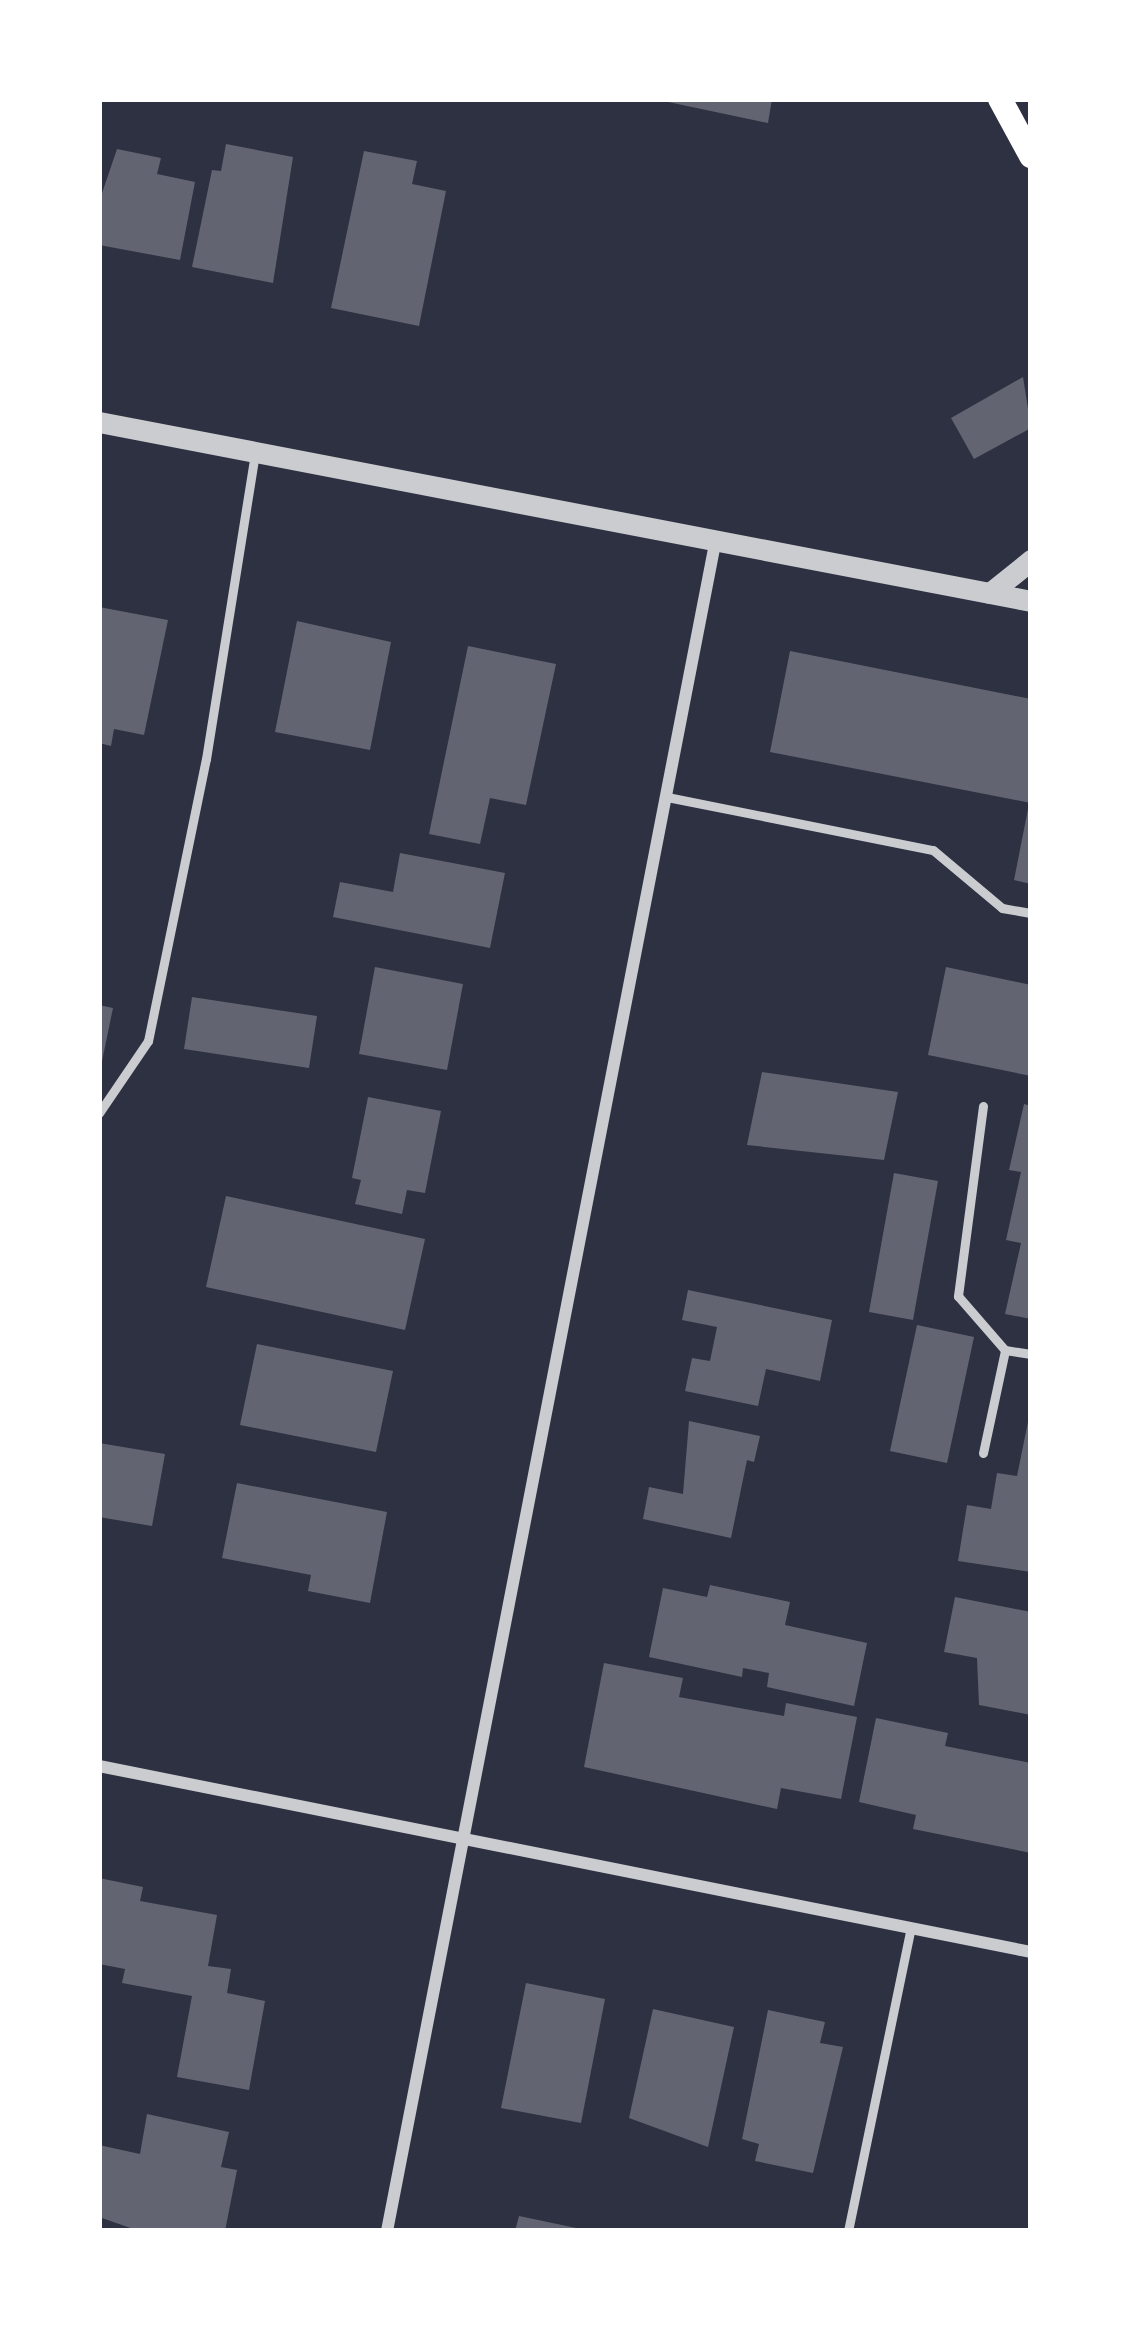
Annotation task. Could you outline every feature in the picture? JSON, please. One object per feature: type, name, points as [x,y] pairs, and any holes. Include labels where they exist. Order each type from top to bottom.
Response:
[{"type":"main road","points":[[1000,99],[1031,156]]},
{"type":"street","points":[[99,422],[1031,601]]},
{"type":"street","points":[[387,2231],[715,543]]},
{"type":"street","points":[[990,592],[1031,560]]},
{"type":"street","points":[[99,1766],[1031,1952]]},
{"type":"lane","points":[[99,1113],[148,1041],[206,759],[255,453]]},
{"type":"lane","points":[[667,797],[933,850],[1002,908],[1031,913]]},
{"type":"lane","points":[[982,1106],[958,1296],[1006,1350],[1031,1354]]},
{"type":"lane","points":[[983,1453],[1006,1350]]},
{"type":"lane","points":[[848,2231],[911,1928]]},
{"type":"building","points":[[654,99],[772,99],[768,123]]},
{"type":"building","points":[[226,144],[293,157],[273,283],[192,267],[212,170],[221,171]]},
{"type":"building","points":[[117,149],[161,158],[157,174],[195,182],[180,260],[99,245],[99,202]]},
{"type":"building","points":[[364,151],[417,161],[412,184],[446,191],[419,326],[331,308]]},
{"type":"building","points":[[1023,377],[1031,428],[974,459],[951,418]]},
{"type":"building","points":[[99,607],[168,620],[144,735],[114,729],[111,746],[99,743]]},
{"type":"building","points":[[297,621],[391,642],[370,750],[275,732]]},
{"type":"building","points":[[468,646],[556,664],[526,805],[490,798],[480,844],[429,834]]},
{"type":"building","points":[[790,651],[1031,699],[1031,803],[770,752]]},
{"type":"building","points":[[1031,805],[1031,884],[1014,880]]},
{"type":"building","points":[[400,853],[505,873],[490,948],[333,917],[340,882],[393,892]]},
{"type":"building","points":[[375,967],[463,984],[447,1070],[359,1054]]},
{"type":"building","points":[[946,967],[1031,985],[1031,1076],[928,1055]]},
{"type":"building","points":[[192,997],[317,1016],[309,1068],[184,1049]]},
{"type":"building","points":[[99,1005],[113,1008],[101,1066],[99,1066]]},
{"type":"building","points":[[762,1072],[898,1092],[884,1160],[747,1145]]},
{"type":"building","points":[[368,1097],[441,1111],[425,1193],[407,1190],[402,1214],[355,1204],[361,1180],[352,1178]]},
{"type":"building","points":[[1024,1104],[1031,1106],[1031,1319],[1005,1314],[1021,1243],[1006,1240],[1021,1172],[1009,1170]]},
{"type":"building","points":[[894,1173],[938,1181],[913,1320],[869,1312]]},
{"type":"building","points":[[226,1196],[425,1239],[405,1330],[206,1287]]},
{"type":"building","points":[[688,1290],[832,1320],[820,1381],[766,1369],[758,1406],[685,1391],[692,1358],[710,1361],[717,1327],[682,1320]]},
{"type":"building","points":[[917,1325],[974,1337],[947,1463],[890,1451]]},
{"type":"building","points":[[257,1344],[393,1371],[376,1452],[240,1425]]},
{"type":"building","points":[[1031,1407],[1031,1572],[958,1561],[967,1505],[991,1509],[997,1473],[1017,1476]]},
{"type":"building","points":[[689,1421],[760,1436],[754,1462],[747,1460],[731,1538],[643,1519],[649,1487],[683,1494]]},
{"type":"building","points":[[99,1443],[165,1454],[152,1526],[99,1517]]},
{"type":"building","points":[[237,1483],[387,1512],[370,1603],[308,1591],[311,1575],[222,1558]]},
{"type":"building","points":[[710,1585],[790,1602],[785,1625],[867,1643],[854,1706],[767,1687],[769,1673],[743,1668],[742,1677],[649,1657],[663,1588],[707,1597]]},
{"type":"building","points":[[955,1597],[1031,1612],[1031,1715],[979,1705],[977,1658],[944,1652]]},
{"type":"building","points":[[604,1663],[683,1678],[679,1697],[784,1716],[786,1703],[857,1717],[841,1799],[781,1788],[777,1809],[584,1767]]},
{"type":"building","points":[[876,1718],[948,1733],[945,1746],[1031,1763],[1031,1853],[913,1829],[916,1815],[859,1802]]},
{"type":"building","points":[[99,1878],[143,1887],[140,1901],[217,1915],[208,1966],[231,1969],[227,1993],[265,2001],[249,2090],[177,2077],[192,1996],[122,1983],[125,1969],[99,1964]]},
{"type":"building","points":[[526,1983],[605,1999],[581,2123],[501,2108]]},
{"type":"building","points":[[653,2009],[734,2027],[708,2147],[629,2118]]},
{"type":"building","points":[[768,2010],[825,2022],[820,2043],[843,2047],[813,2173],[755,2161],[759,2144],[742,2139]]},
{"type":"building","points":[[147,2114],[229,2132],[221,2167],[237,2170],[225,2231],[139,2231],[99,2217],[99,2145],[140,2154]]},
{"type":"building","points":[[519,2216],[581,2229],[515,2231]]}]
